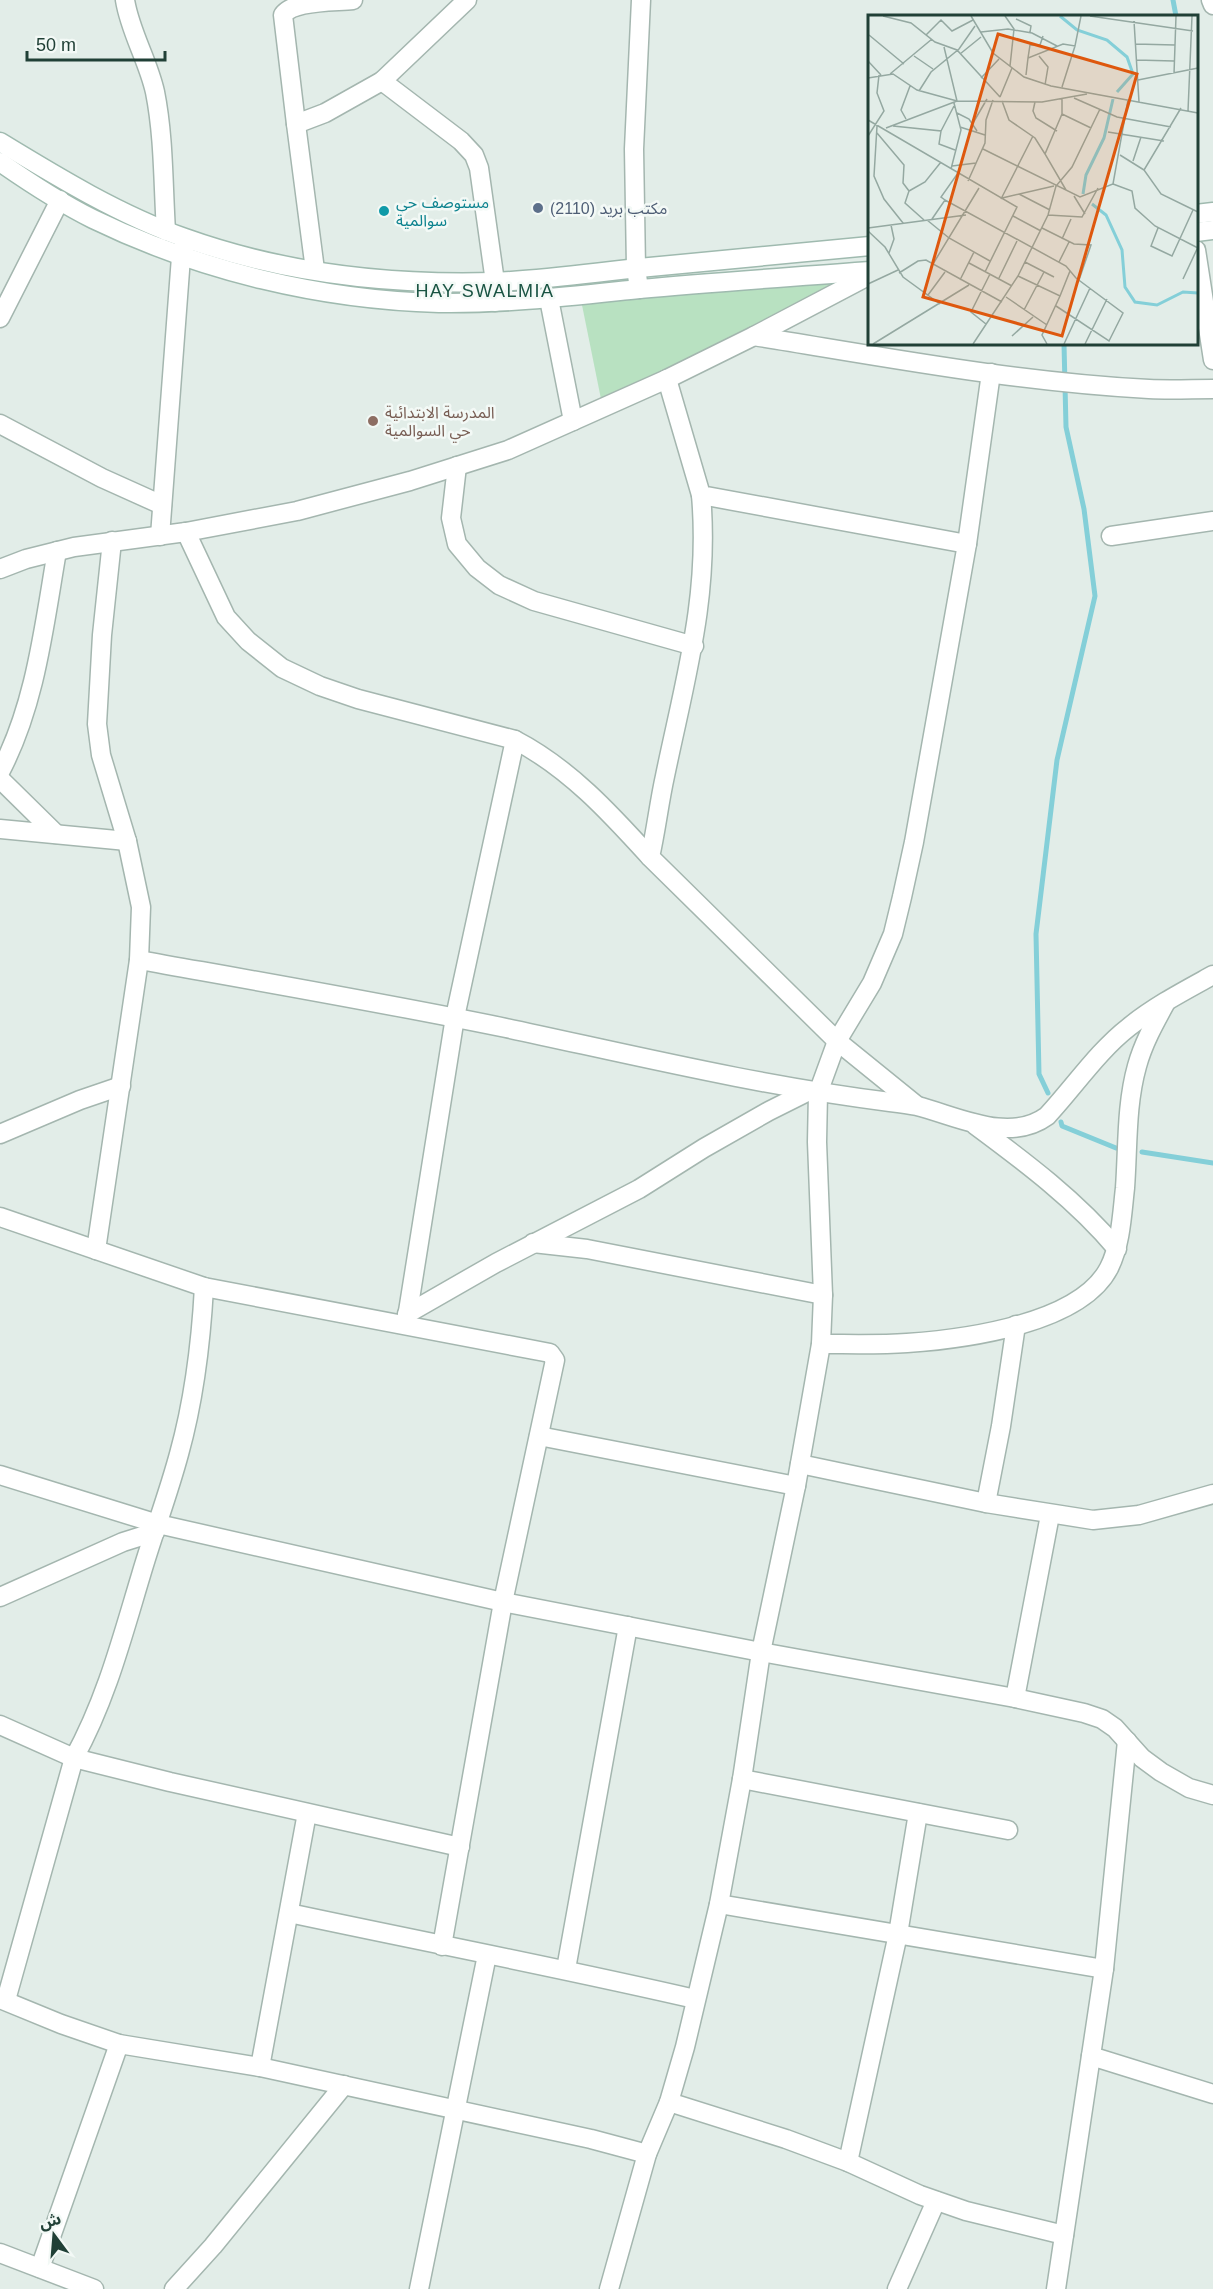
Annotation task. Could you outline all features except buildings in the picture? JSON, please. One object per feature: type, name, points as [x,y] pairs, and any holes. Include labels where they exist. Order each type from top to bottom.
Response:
[{"type":"street","points":[[125,0],[128,19],[149,69],[155,94],[166,231]]},
{"type":"street","points":[[315,270],[283,15],[286,10],[295,5],[353,0]]},
{"type":"street","points":[[296,124],[325,113],[382,81],[467,0]]},
{"type":"street","points":[[639,289],[636,268],[634,149],[641,0]]},
{"type":"street","points":[[1211,0],[1213,5]]},
{"type":"street","points":[[382,81],[461,141],[474,155],[479,168],[495,282],[495,302]]},
{"type":"street","points":[[0,142],[49,172],[143,222],[240,255],[315,270],[420,282],[495,282],[868,246]]},
{"type":"street","points":[[0,162],[60,200],[102,223],[181,257],[308,289],[439,303],[495,302],[549,299],[639,289],[868,273]]},
{"type":"street","points":[[0,318],[60,200]]},
{"type":"street","points":[[1198,214],[1213,212]]},
{"type":"street","points":[[1198,232],[1213,230]]},
{"type":"street","points":[[160,536],[181,257],[185,238]]},
{"type":"street","points":[[1198,257],[1213,360]]},
{"type":"street","points":[[0,569],[57,551],[112,541],[186,532],[297,511],[410,481],[508,450],[667,379],[868,274]]},
{"type":"street","points":[[549,299],[573,421]]},
{"type":"street","points":[[753,336],[991,373],[1150,389],[1213,389]]},
{"type":"street","points":[[609,2289],[647,2154],[669,2102],[685,2047],[719,1904],[742,1779],[761,1652],[796,1486],[821,1344],[824,1295],[814,1092],[837,1041],[872,983],[893,934],[914,842],[967,544],[991,373]]},
{"type":"street","points":[[650,857],[694,646],[702,589],[704,530],[701,495],[667,379]]},
{"type":"street","points":[[0,424],[102,478],[162,505]]},
{"type":"street","points":[[457,466],[451,518],[457,544],[477,568],[499,585],[543,604],[694,646]]},
{"type":"street","points":[[701,495],[967,544]]},
{"type":"street","points":[[1112,536],[1213,522]]},
{"type":"street","points":[[186,532],[226,617],[248,641],[282,668],[320,686],[358,699],[515,740],[533,750],[566,773],[613,817],[650,857],[837,1041],[916,1106]]},
{"type":"street","points":[[96,1250],[139,960],[141,907],[127,841],[106,775],[97,724],[102,635],[112,541]]},
{"type":"street","points":[[0,772],[13,744],[32,690],[57,551]]},
{"type":"street","points":[[406,1319],[454,1017],[515,740]]},
{"type":"street","points":[[0,779],[56,834]]},
{"type":"street","points":[[0,829],[127,841]]},
{"type":"street","points":[[139,960],[454,1017],[814,1092],[916,1106],[974,1124],[1021,1127],[1037,1123],[1059,1103],[1111,1043],[1128,1027],[1167,1000],[1213,975]]},
{"type":"street","points":[[821,1344],[907,1343],[994,1332],[1072,1305],[1096,1285],[1108,1269],[1117,1249],[1125,1187],[1132,1087],[1146,1041],[1167,1000]]},
{"type":"street","points":[[0,1134],[80,1100],[121,1086]]},
{"type":"street","points":[[406,1319],[495,1263],[639,1189],[769,1111],[814,1092]]},
{"type":"street","points":[[974,1124],[1008,1149],[1089,1218],[1117,1249]]},
{"type":"street","points":[[0,1217],[204,1287],[406,1319],[550,1353],[555,1360],[503,1602],[442,1946]]},
{"type":"street","points":[[533,1243],[587,1249],[824,1295]]},
{"type":"street","points":[[204,1287],[203,1320],[191,1401],[180,1451],[104,1695],[74,1758],[3,1999],[61,2024],[118,2044],[260,2067],[591,2139],[647,2154]]},
{"type":"street","points":[[986,1503],[1002,1426],[1016,1325]]},
{"type":"street","points":[[539,1436],[796,1486]]},
{"type":"street","points":[[800,1464],[986,1503],[1050,1515],[1093,1520],[1138,1515],[1213,1494]]},
{"type":"street","points":[[0,1475],[157,1528],[503,1602],[1084,1713],[1102,1719],[1115,1728],[1142,1758],[1161,1772],[1189,1788],[1213,1795]]},
{"type":"street","points":[[1015,1698],[1050,1515]]},
{"type":"street","points":[[0,1597],[157,1528]]},
{"type":"street","points":[[566,1969],[628,1626]]},
{"type":"street","points":[[0,1725],[74,1758],[459,1847]]},
{"type":"street","points":[[1056,2289],[1104,1969],[1127,1741]]},
{"type":"street","points":[[742,1779],[1008,1830]]},
{"type":"street","points":[[260,2067],[307,1813]]},
{"type":"street","points":[[848,2162],[898,1934],[918,1813]]},
{"type":"street","points":[[719,1904],[1104,1969]]},
{"type":"street","points":[[290,1913],[442,1946],[566,1969],[696,1999]]},
{"type":"street","points":[[419,2289],[487,1954]]},
{"type":"street","points":[[39,2268],[118,2044]]},
{"type":"street","points":[[1091,2056],[1213,2094]]},
{"type":"street","points":[[174,2289],[213,2247],[344,2085]]},
{"type":"street","points":[[669,2102],[786,2139],[848,2162],[936,2201],[966,2211],[1064,2235]]},
{"type":"street","points":[[897,2289],[936,2201]]},
{"type":"street","points":[[0,2253],[94,2289]]},
{"type":"green space","points":[[846,277],[602,404],[582,305]]},
{"type":"waterway","points":[[1173,0],[1176,15]]},
{"type":"waterway","points":[[1048,1093],[1039,1074],[1036,934],[1057,760],[1095,596],[1084,509],[1066,427],[1064,345]]},
{"type":"waterway","points":[[1061,1122],[1062,1126],[1116,1148]]},
{"type":"waterway","points":[[1142,1152],[1213,1163]]},
{"type":"place","name":"مكتب بريد (2110)","points":[[538,208]]},
{"type":"place","name":"مستوصف حي سوالمية","points":[[384,211]]},
{"type":"place","name":"المدرسة الابتدائية حي السوالمية","points":[[373,421]]},
{"type":"district","name":"HAY SWALMIA","points":[[485,291]]}]
